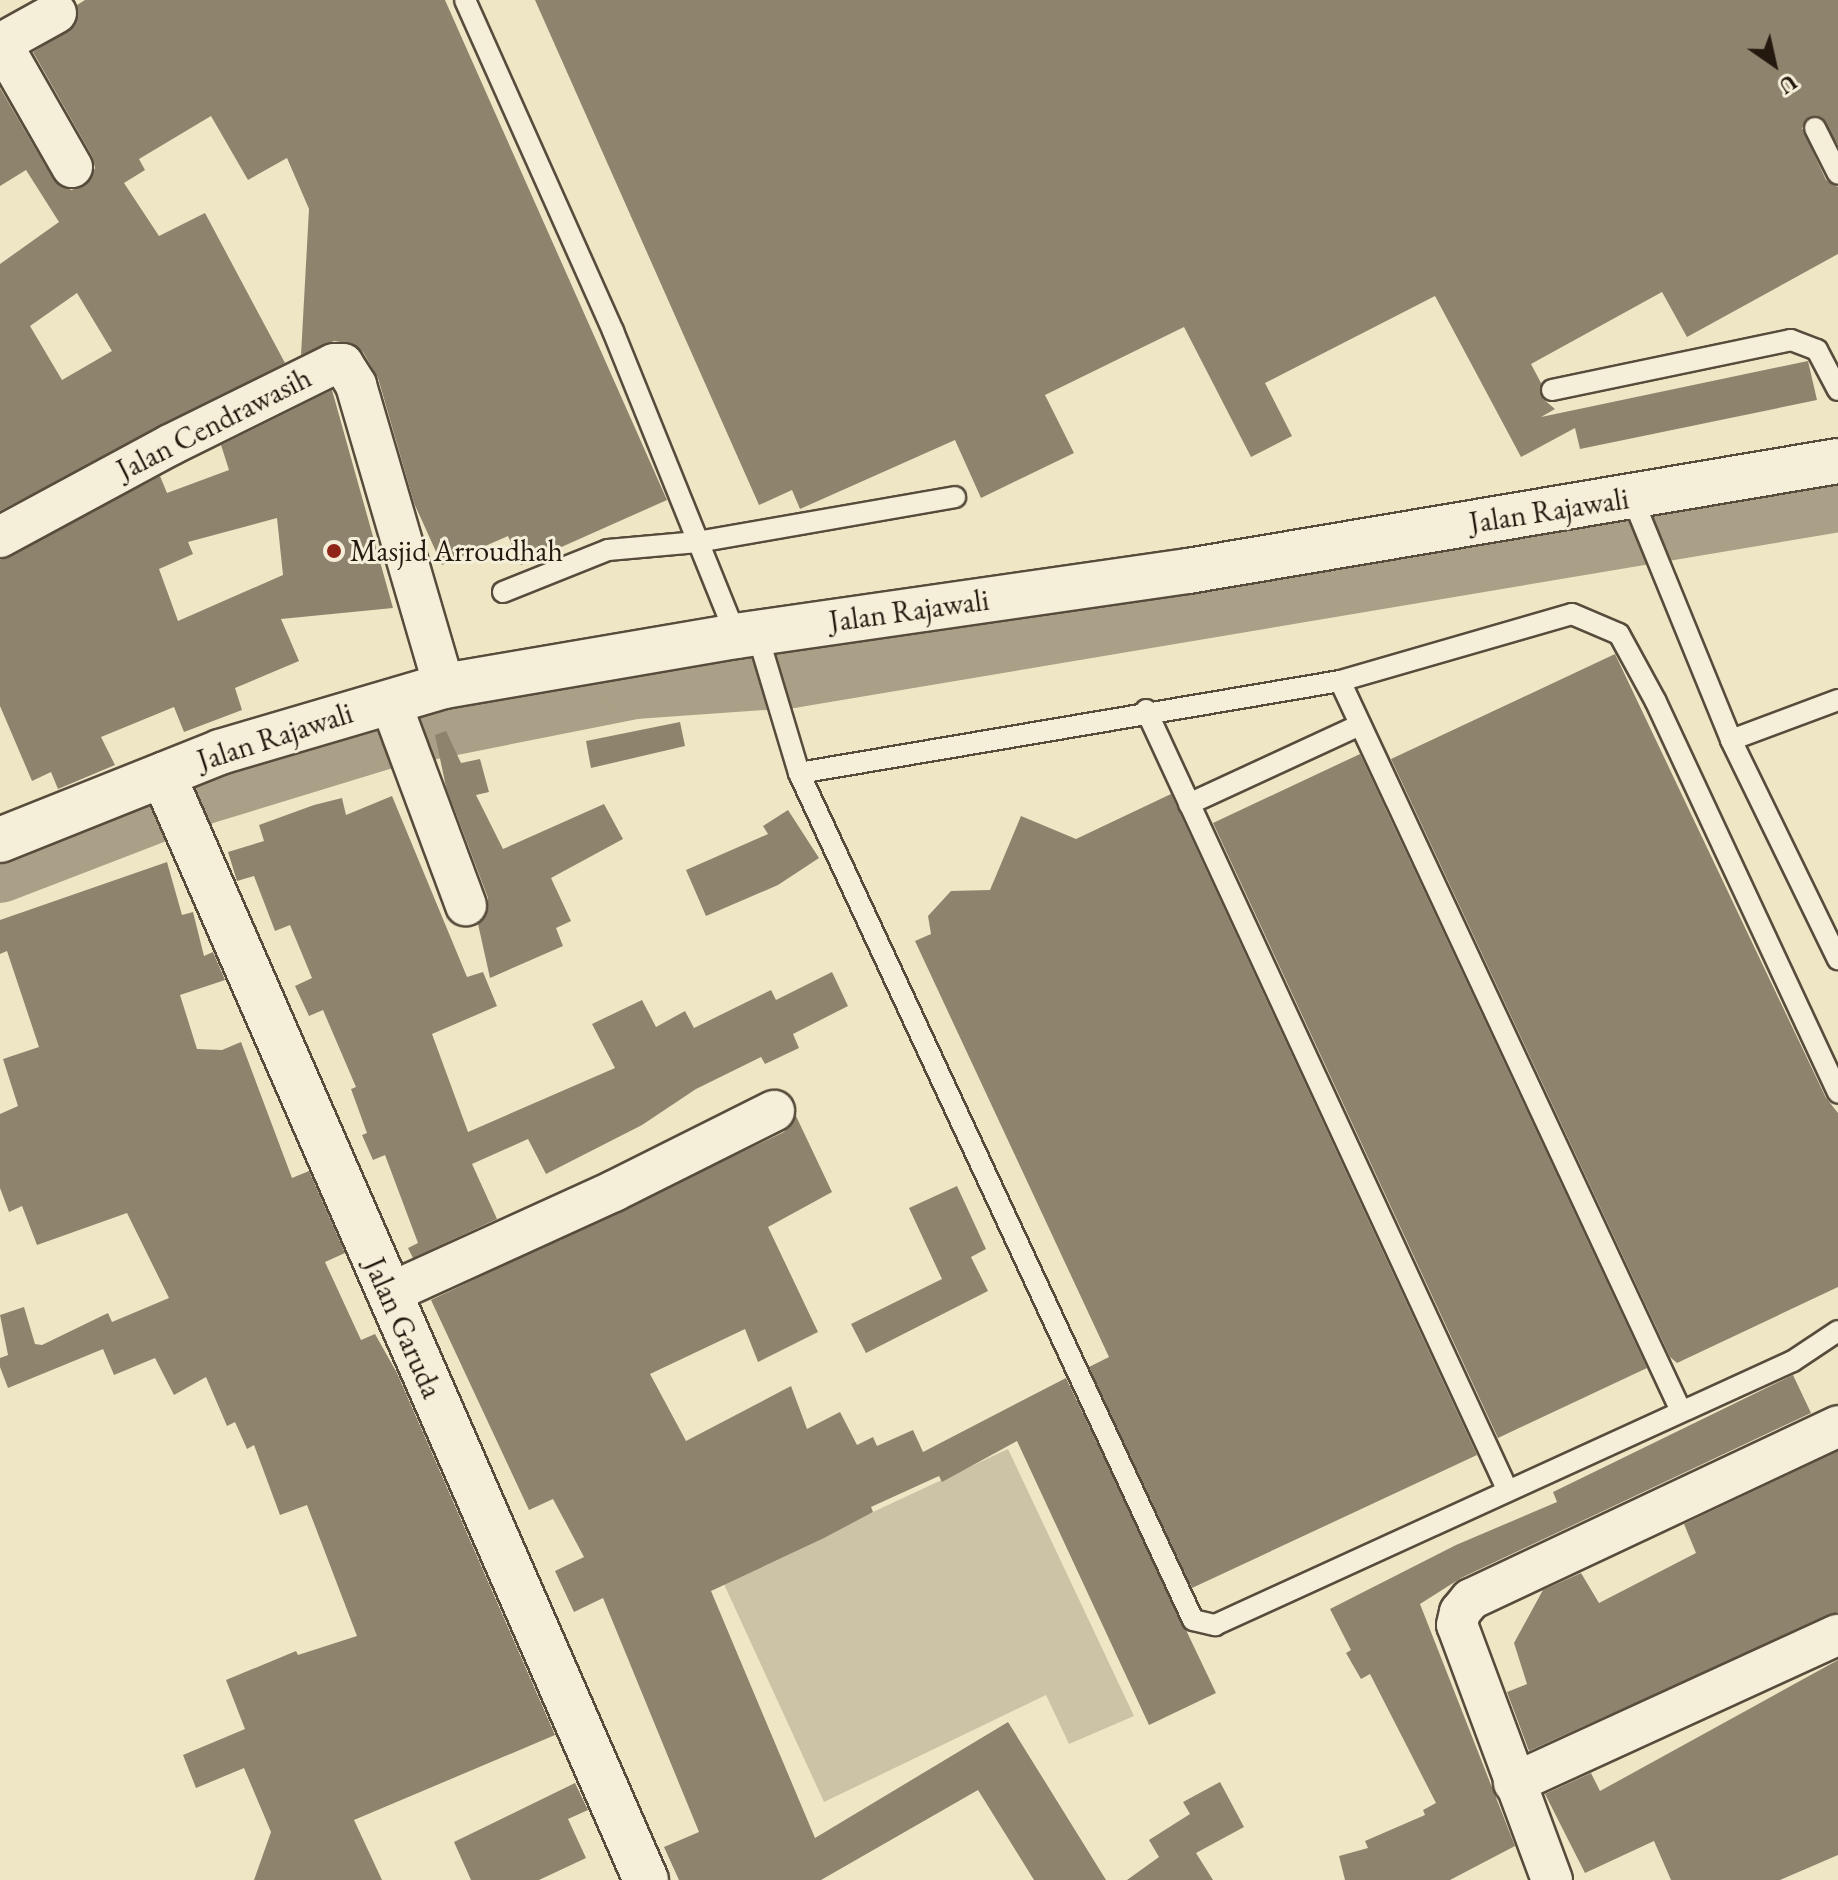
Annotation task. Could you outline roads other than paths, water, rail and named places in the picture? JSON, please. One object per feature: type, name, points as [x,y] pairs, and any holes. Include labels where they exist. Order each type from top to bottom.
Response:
[{"type":"street","points":[[56,13],[1,44],[72,167]]},
{"type":"street","name":"Jalan Cendrawasih","points":[[0,537],[170,445],[334,364],[343,364],[356,385],[444,686]]},
{"type":"street","name":"Jalan Rajawali","points":[[0,840],[168,789],[293,728],[395,716],[444,686],[753,645],[1172,573],[1635,507],[1838,461]]},
{"type":"street","points":[[395,716],[412,770],[466,905]]},
{"type":"street","name":"Jalan Garuda","points":[[168,789],[388,1294],[636,1877]]},
{"type":"street","points":[[388,1294],[774,1111]]},
{"type":"street","points":[[1552,1880],[1457,1625],[1471,1599],[1838,1426]]},
{"type":"street","points":[[1514,1783],[1838,1635]]},
{"type":"lane","points":[[465,0],[613,331],[698,542],[753,645],[799,773],[1193,1620],[1215,1625],[1793,1361],[1838,1331]]},
{"type":"lane","points":[[1815,128],[1838,174]]},
{"type":"lane","points":[[1552,390],[1791,340],[1817,350],[1838,390]]},
{"type":"lane","points":[[503,592],[608,550],[698,542],[955,497]]},
{"type":"lane","points":[[1635,507],[1731,740],[1838,959]]},
{"type":"lane","points":[[799,773],[1146,710],[1340,681],[1553,616],[1572,614],[1619,634],[1656,702],[1838,1093]]},
{"type":"lane","points":[[1340,681],[1681,1411]]},
{"type":"lane","points":[[1731,740],[1838,700]]},
{"type":"lane","points":[[1146,710],[1507,1489]]},
{"type":"lane","points":[[1189,804],[1360,725]]},
{"type":"waterway","points":[[0,871],[202,793],[389,736],[634,687],[792,676],[1838,500]]},
{"type":"place","name":"Masjid Arroudhah","points":[[334,551]]}]
